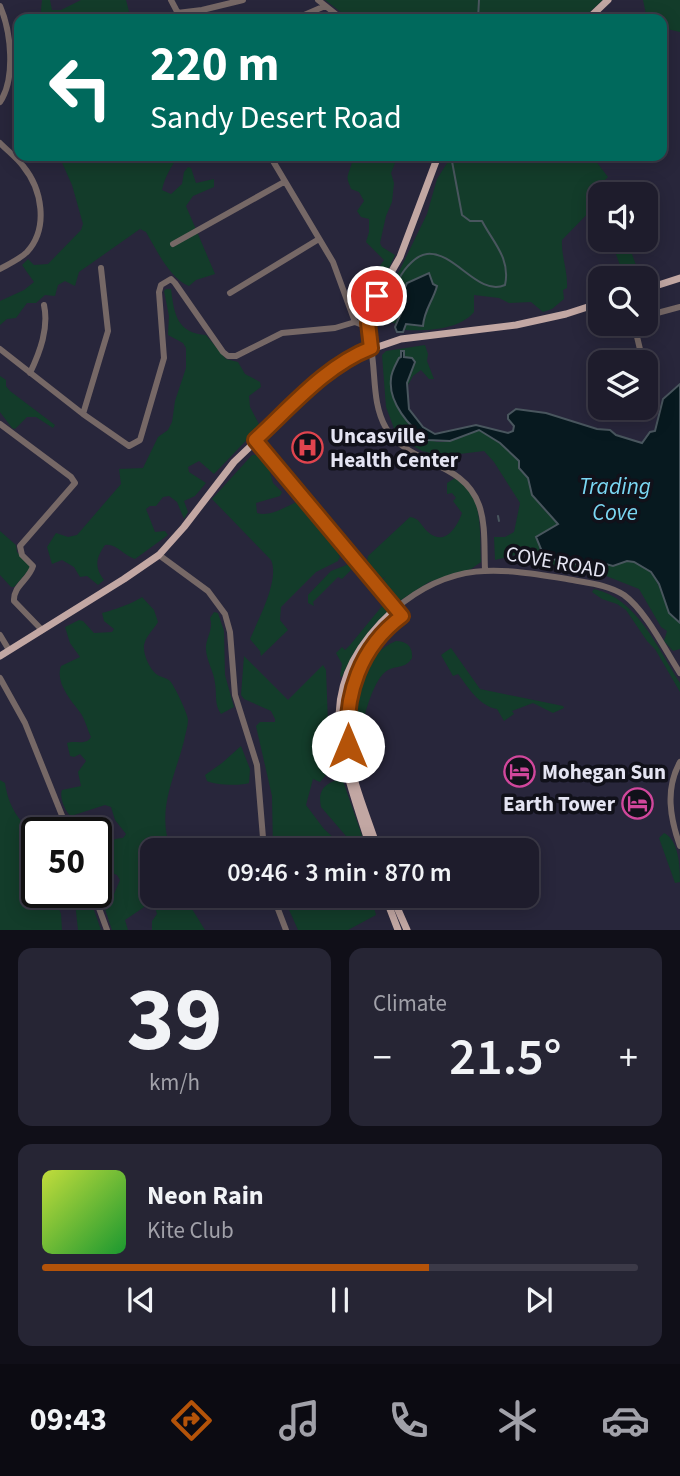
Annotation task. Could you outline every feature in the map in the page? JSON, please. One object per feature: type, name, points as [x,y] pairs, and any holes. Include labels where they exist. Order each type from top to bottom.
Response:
[{"type":"main road","points":[[593,14],[608,0]]},
{"type":"main road","points":[[371,348],[368,323],[377,296],[400,257],[436,161]]},
{"type":"main road","points":[[658,285],[680,278]]},
{"type":"main road","points":[[0,656],[159,555],[184,527],[216,483],[255,440],[332,370],[351,357],[401,339],[516,325],[588,306]]},
{"type":"main road","points":[[255,440],[402,616],[379,637],[362,661],[347,716],[350,758],[374,838]]},
{"type":"main road","points":[[367,838],[343,761],[338,733],[338,712],[342,689],[356,653],[370,633],[395,609]]},
{"type":"main road","points":[[390,908],[398,930]]},
{"type":"main road","points":[[397,908],[407,930]]},
{"type":"street","points":[[187,14],[243,0]]},
{"type":"street","points":[[318,0],[336,14]]},
{"type":"street","points":[[0,6],[5,21],[11,66],[9,84],[0,102]]},
{"type":"street","points":[[307,14],[326,6]]},
{"type":"street","points":[[0,143],[14,157]]},
{"type":"street","points":[[0,269],[28,251],[40,230],[40,204],[31,178],[18,161]]},
{"type":"street","points":[[273,161],[337,271],[355,322]]},
{"type":"street","points":[[173,244],[284,182]]},
{"type":"street","points":[[230,293],[320,239]]},
{"type":"street","points":[[83,414],[108,331],[102,268]]},
{"type":"street","points":[[0,349],[129,446],[140,440],[165,351],[159,292],[161,285],[170,279],[175,282],[228,356],[236,356],[282,333],[335,328],[355,322],[368,323]]},
{"type":"street","points":[[30,373],[46,330],[44,304]]},
{"type":"street","points":[[658,313],[680,307]]},
{"type":"street","points":[[371,348],[379,408],[388,431],[411,453],[454,473],[468,485],[476,498],[482,520],[485,570]]},
{"type":"street","points":[[0,424],[75,483],[20,546],[22,555],[33,566],[31,573],[14,592],[14,601],[42,630]]},
{"type":"street","points":[[159,555],[208,591],[225,614],[230,632],[235,695],[257,765],[263,838]]},
{"type":"street","name":"COVE ROAD","points":[[395,609],[418,592],[442,580],[485,570],[517,571],[599,585],[615,590],[638,608],[680,673]]},
{"type":"street","points":[[0,635],[9,650]]},
{"type":"street","points":[[0,678],[24,723],[62,817]]},
{"type":"street","points":[[680,762],[672,779],[670,804],[680,846]]},
{"type":"street","points":[[99,908],[107,930]]},
{"type":"street","points":[[278,908],[286,930]]},
{"type":"green space","points":[[42,0],[50,0],[52,10],[61,10],[81,0],[126,0],[130,14],[41,14]]},
{"type":"green space","points":[[325,0],[603,0],[588,14],[343,14]]},
{"type":"green space","points":[[643,0],[680,0],[680,32],[667,29],[667,14],[646,14]]},
{"type":"green space","points":[[61,161],[175,161],[162,190],[171,194],[182,184],[184,172],[188,167],[191,168],[196,183],[214,179],[214,187],[193,196],[186,206],[215,274],[196,280],[189,286],[182,282],[164,263],[146,232],[140,229],[79,272],[75,286],[65,281],[58,285],[55,296],[45,295],[36,303],[27,303],[16,318],[7,319],[0,325],[0,301],[24,290],[34,282],[22,265],[28,259],[34,265],[48,264],[81,230],[83,224],[72,185]]},
{"type":"green space","points":[[396,161],[391,173],[394,183],[392,202],[380,243],[395,255],[382,283],[378,285],[371,279],[384,260],[366,242],[369,219],[361,217],[357,211],[364,201],[359,192],[351,189],[347,178],[352,163]]},
{"type":"green space","points":[[447,161],[596,161],[608,177],[605,180],[607,182],[588,182],[588,213],[562,240],[567,288],[563,290],[564,299],[552,309],[543,312],[531,302],[509,303],[499,298],[474,295],[474,312],[460,323],[433,329],[405,330],[406,324],[422,327],[424,314],[435,292],[430,274],[427,273],[402,308],[396,324],[391,322],[387,303],[390,290],[427,214],[437,179]]},
{"type":"green space","points":[[615,252],[631,252],[636,266],[620,266]]},
{"type":"green space","points":[[166,289],[171,289],[176,314],[183,326],[206,335],[226,359],[238,362],[245,374],[260,382],[261,387],[249,396],[250,407],[260,426],[214,474],[199,461],[188,467],[189,472],[206,483],[195,496],[184,501],[188,512],[184,519],[177,502],[169,496],[163,497],[156,506],[146,509],[155,532],[165,531],[168,535],[135,559],[113,546],[105,545],[97,562],[104,580],[98,585],[87,576],[80,577],[74,567],[62,560],[52,564],[47,547],[56,533],[68,537],[77,535],[121,484],[119,469],[143,468],[158,437],[168,430],[172,422],[175,401],[186,368],[186,348],[183,343],[168,335]]},
{"type":"green space","points":[[425,345],[427,361],[434,379],[429,379],[421,370],[413,376],[408,385],[408,376],[413,370],[404,357],[404,352],[392,375],[394,397],[405,419],[422,436],[432,441],[457,439],[479,429],[500,443],[519,461],[519,468],[528,478],[532,495],[558,523],[553,529],[538,536],[540,551],[561,560],[584,565],[608,565],[630,560],[642,565],[655,579],[672,615],[680,623],[680,649],[673,651],[664,641],[667,631],[661,627],[639,589],[591,570],[580,573],[567,566],[545,564],[535,560],[527,552],[495,560],[494,537],[505,537],[514,532],[520,503],[494,462],[484,451],[443,456],[422,451],[403,440],[395,431],[386,407],[382,355],[386,351]]},
{"type":"green space","points":[[0,376],[6,380],[10,391],[55,425],[53,428],[36,417],[27,417],[15,429],[12,428],[0,412]]},
{"type":"green space","points":[[252,455],[262,455],[273,467],[270,472],[273,483],[282,492],[280,496],[256,503],[257,513],[273,513],[298,501],[328,535],[340,557],[338,561],[316,572],[281,607],[280,620],[288,630],[261,656],[250,639],[263,611],[273,578],[271,560],[212,499]]},
{"type":"green space","points":[[455,478],[465,485],[476,504],[481,562],[471,569],[429,582],[401,600],[396,598],[382,581],[386,576],[381,580],[371,568],[368,556],[410,517],[434,536],[450,533],[462,513],[453,501],[456,498],[452,493],[447,494],[447,483]]},
{"type":"green space","points":[[0,531],[16,545],[17,552],[30,566],[14,587],[0,575]]},
{"type":"green space","points":[[349,564],[352,569],[342,579],[338,577],[313,602],[314,606],[308,603],[308,595],[331,571]]},
{"type":"green space","points":[[594,589],[609,594],[622,603],[645,627],[680,683],[680,692],[655,649],[626,610],[602,599],[592,592]]},
{"type":"green space","points":[[142,597],[154,610],[158,622],[148,636],[144,652],[156,674],[172,684],[188,720],[168,795],[165,822],[168,838],[140,838],[140,908],[143,908],[125,920],[128,930],[112,930],[105,908],[112,908],[112,896],[120,880],[112,873],[112,840],[123,838],[126,834],[115,820],[111,807],[105,805],[71,816],[62,800],[62,790],[81,786],[78,772],[86,761],[80,754],[70,756],[67,743],[83,742],[91,737],[83,717],[64,690],[60,672],[61,666],[80,657],[70,643],[65,627],[79,620],[94,633],[112,632],[114,629],[104,621],[102,613]]},
{"type":"green space","points":[[383,605],[387,612],[361,642],[342,677],[340,676],[342,664],[336,653],[342,647],[345,650],[350,645]]},
{"type":"green space","points":[[214,612],[218,613],[224,631],[225,675],[234,707],[221,714],[217,707],[214,679],[206,650],[211,627],[210,618]]},
{"type":"green space","points":[[396,641],[406,643],[412,658],[407,664],[388,670],[378,680],[361,731],[355,733],[358,693],[367,668],[384,648]]},
{"type":"green space","points":[[451,648],[480,689],[564,708],[553,713],[533,703],[512,711],[514,714],[504,721],[497,709],[479,700],[458,674],[453,676],[441,655]]},
{"type":"green space","points":[[244,656],[288,700],[323,665],[326,670],[328,722],[341,771],[326,775],[320,782],[313,779],[306,805],[334,838],[273,838],[272,796],[256,726],[260,722],[275,722],[275,719],[271,711],[244,699],[241,695]]},
{"type":"green space","points":[[355,733],[358,766],[355,766],[350,734]]},
{"type":"green space","points":[[241,746],[250,769],[249,783],[228,785],[207,781],[205,775]]},
{"type":"green space","points":[[342,778],[363,838],[348,838],[321,807],[320,795],[324,787]]},
{"type":"green space","points":[[0,780],[5,783],[11,804],[21,820],[21,908],[59,908],[62,930],[0,930]]},
{"type":"green space","points":[[664,833],[676,848],[680,882],[675,883],[659,838]]},
{"type":"green space","points":[[76,908],[93,908],[101,930],[78,930]]},
{"type":"green space","points":[[155,908],[191,908],[205,930],[152,930],[152,921],[157,914]]},
{"type":"green space","points":[[288,908],[374,908],[376,915],[348,930],[298,930]]},
{"type":"water","points":[[429,273],[433,284],[437,286],[423,326],[406,324],[403,332],[397,332],[395,327],[401,313],[402,294],[407,283]]},
{"type":"water","name":"Trading Cove","points":[[401,351],[404,351],[404,357],[412,358],[415,362],[407,383],[409,409],[423,427],[435,434],[476,425],[508,433],[513,431],[514,426],[508,415],[516,409],[546,413],[597,429],[610,430],[616,435],[642,443],[650,432],[655,431],[663,399],[680,384],[680,623],[669,613],[659,584],[651,572],[634,562],[627,561],[613,566],[602,563],[583,565],[556,560],[543,554],[536,537],[558,524],[532,495],[528,478],[519,468],[519,461],[500,443],[479,430],[450,441],[427,440],[402,414],[393,397],[392,374],[401,357]]},
{"type":"waterway","points":[[478,14],[479,0]]},
{"type":"waterway","points":[[403,310],[394,297],[395,288],[412,262],[427,254],[447,259],[485,285],[505,285],[505,266],[500,250],[482,221],[470,221],[462,215],[452,161]]},
{"type":"waterway","points":[[498,516],[499,521]]},
{"type":"place","name":"Uncasville Health Center","points":[[307,448]]},
{"type":"place","name":"Mohegan Sun","points":[[519,772]]},
{"type":"place","name":"Earth Tower","points":[[638,804]]},
{"type":"route","points":[[348,746],[347,716],[359,667],[379,637],[402,616],[255,440],[332,370],[371,348],[368,323],[377,296]]}]
